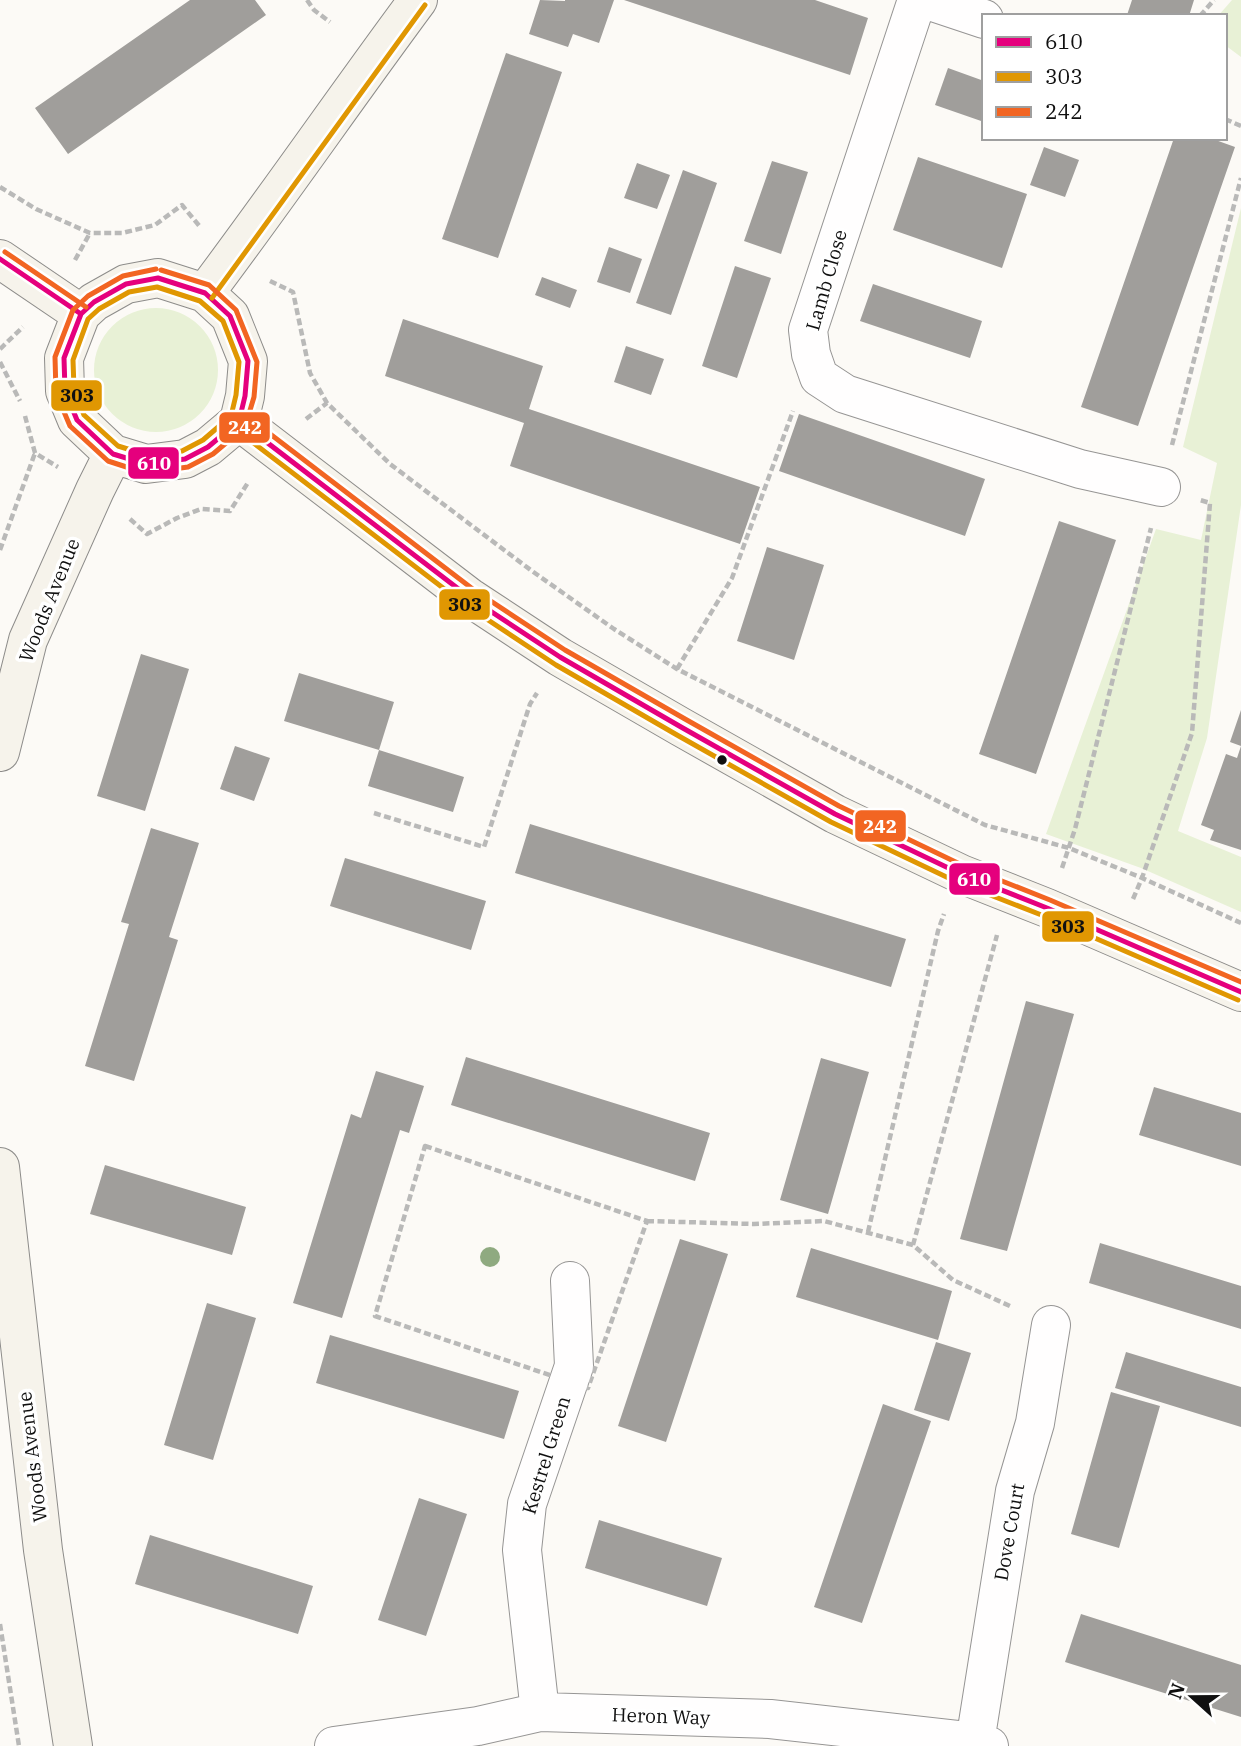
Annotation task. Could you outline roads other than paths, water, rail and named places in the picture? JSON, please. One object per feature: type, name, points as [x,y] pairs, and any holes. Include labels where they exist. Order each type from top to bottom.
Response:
[{"type":"street","points":[[205,293],[418,0]]},
{"type":"street","name":"Lamb Close","points":[[917,0],[808,330],[811,354],[819,377],[845,394],[1080,469],[1161,487]]},
{"type":"street","points":[[928,0],[982,18]]},
{"type":"street","points":[[0,259],[81,314]]},
{"type":"street","points":[[158,278],[205,293],[230,316],[248,361],[239,421],[208,447],[185,459],[146,464],[113,454],[77,419],[65,391],[64,358],[81,314],[94,302],[126,284],[158,278]]},
{"type":"street","points":[[239,421],[469,597],[560,657],[835,814],[961,874],[1241,992]]},
{"type":"street","name":"Woods Avenue","points":[[0,752],[28,640],[113,454]]},
{"type":"street","name":"Woods Avenue","points":[[0,1167],[9,1340],[73,1746]]},
{"type":"street","name":"Kestrel Green","points":[[540,1712],[522,1550],[527,1504],[574,1366],[570,1281]]},
{"type":"street","name":"Dove Court","points":[[982,1744],[1015,1491],[1035,1423],[1051,1325]]},
{"type":"street","name":"Heron Way","points":[[334,1746],[478,1726],[540,1712],[769,1732],[982,1744]]}]
